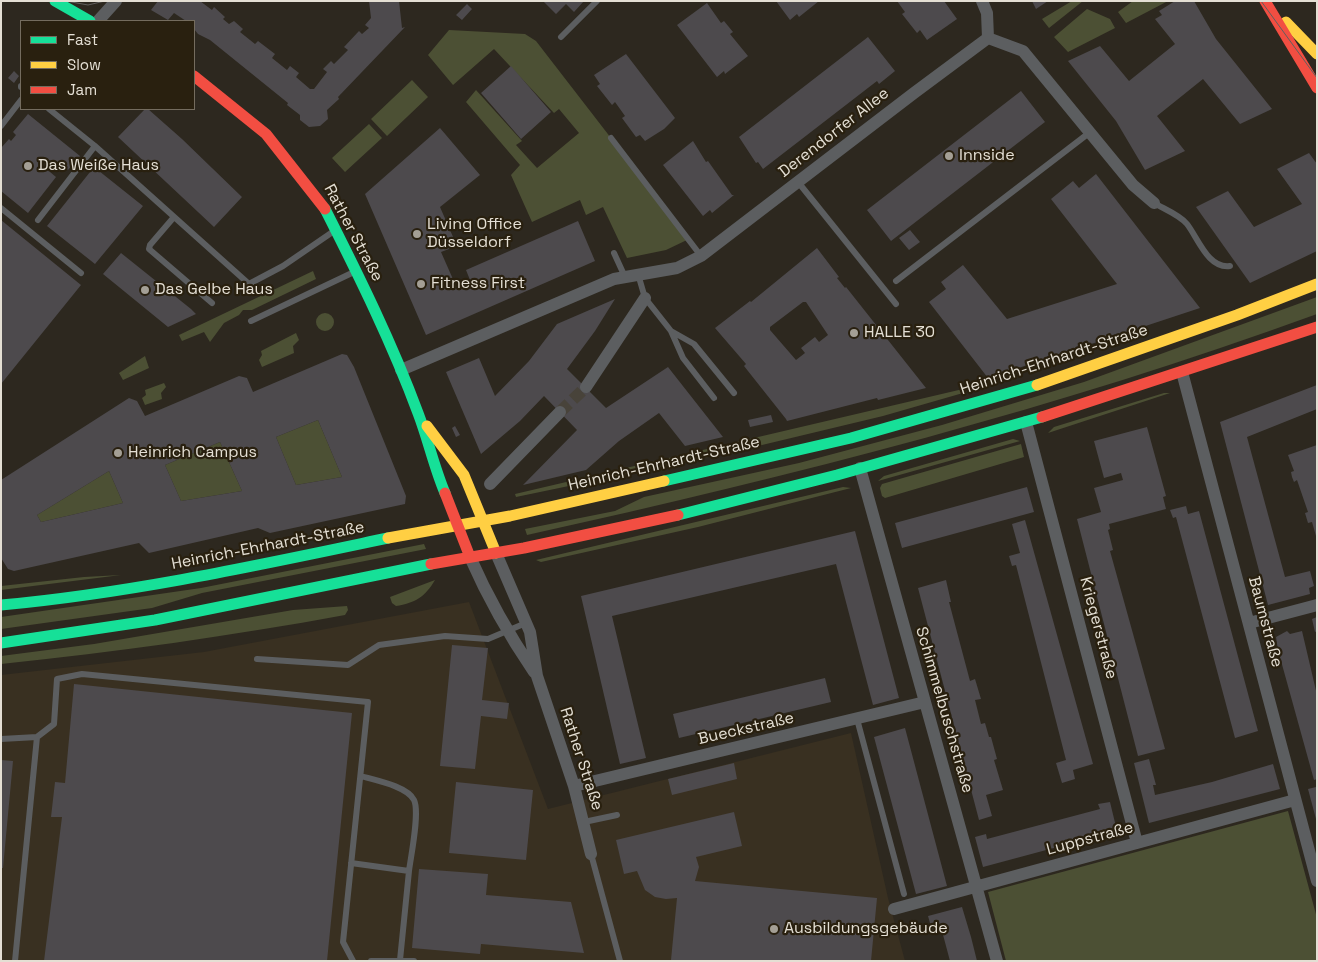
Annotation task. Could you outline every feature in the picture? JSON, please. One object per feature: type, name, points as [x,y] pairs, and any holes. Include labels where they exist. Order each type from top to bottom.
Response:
[{"type":"main road","points":[[55,1],[84,20]]},
{"type":"main road","points":[[1266,1],[1315,51]]},
{"type":"main road","points":[[1266,1],[1317,88]]},
{"type":"main road","name":"Rather Straße","points":[[195,77],[219,94],[266,134],[321,201],[356,271],[401,370],[419,415],[439,479],[470,557]]},
{"type":"main road","name":"Heinrich-Ehrhardt-Straße","points":[[1,605],[54,600],[199,577],[483,521],[851,438],[1013,393],[1218,322],[1317,284]]},
{"type":"main road","points":[[1,643],[61,636],[198,612],[496,553],[692,511],[860,468],[1026,422],[1317,328]]},
{"type":"main road","name":"Rather Straße","points":[[419,415],[464,475],[496,553]]},
{"type":"street","points":[[99,20],[116,1]]},
{"type":"street","points":[[982,1],[987,13],[988,38],[1023,51],[1133,185],[1154,203]]},
{"type":"street","name":"Derendorfer Allee","points":[[401,370],[596,286],[638,274],[677,268],[702,256],[988,38]]},
{"type":"street","points":[[586,387],[645,298]]},
{"type":"street","name":"Baumstraße","points":[[1182,372],[1317,881]]},
{"type":"street","points":[[490,484],[560,412]]},
{"type":"street","name":"Kriegerstraße","points":[[1026,422],[1137,843]]},
{"type":"street","name":"Schimmelbuschstraße","points":[[860,468],[997,961]]},
{"type":"street","name":"Rather Straße","points":[[496,553],[530,632],[537,676],[574,786],[592,854]]},
{"type":"street","name":"Rather Straße","points":[[470,557],[484,589],[508,632],[537,676]]},
{"type":"street","points":[[1249,623],[1317,605]]},
{"type":"street","name":"Bueckstraße","points":[[574,786],[925,702]]},
{"type":"street","name":"Luppstraße","points":[[894,910],[1295,800]]},
{"type":"lane","points":[[561,37],[597,1]]},
{"type":"lane","points":[[1,126],[20,101]]},
{"type":"lane","points":[[50,110],[95,146],[249,284],[282,266],[335,230]]},
{"type":"lane","points":[[896,281],[1089,133]]},
{"type":"lane","points":[[611,138],[702,256]]},
{"type":"lane","points":[[38,220],[95,146]]},
{"type":"lane","points":[[798,182],[896,304]]},
{"type":"lane","points":[[1154,203],[1186,223],[1210,259],[1225,266],[1230,266]]},
{"type":"lane","points":[[1,208],[81,273]]},
{"type":"lane","points":[[174,217],[150,245],[149,249],[212,303]]},
{"type":"lane","points":[[614,253],[625,277]]},
{"type":"lane","points":[[251,321],[356,271]]},
{"type":"lane","points":[[638,274],[645,298],[671,331],[683,358],[714,398]]},
{"type":"lane","points":[[671,331],[694,344],[734,393]]},
{"type":"lane","points":[[257,659],[348,665],[366,651],[387,643],[445,636],[488,639],[526,623]]},
{"type":"lane","points":[[1,739],[37,737],[54,724],[57,679],[82,674],[368,702],[342,942],[353,961]]},
{"type":"lane","points":[[857,719],[904,894]]},
{"type":"lane","points":[[15,961],[37,737]]},
{"type":"lane","points":[[361,776],[395,787],[407,793],[414,800],[415,812],[400,960]]},
{"type":"lane","points":[[584,822],[618,815]]},
{"type":"lane","points":[[592,854],[620,961]]},
{"type":"lane","points":[[351,863],[409,870]]},
{"type":"lane","points":[[371,961],[414,961]]},
{"type":"shaded area","points":[[469,602],[548,809],[851,733],[888,898],[905,961],[1,961],[1,675],[204,652]]},
{"type":"green space","points":[[1072,1],[1083,1],[1049,28],[1042,19]]},
{"type":"green space","points":[[1133,1],[1168,1],[1126,23],[1118,12]]},
{"type":"green space","points":[[1087,9],[1110,19],[1115,28],[1068,52],[1054,37]]},
{"type":"green space","points":[[449,30],[525,34],[536,41],[689,239],[666,250],[627,258],[603,207],[586,215],[580,200],[532,222],[511,175],[520,165],[466,102],[476,90],[522,141],[516,145],[537,168],[579,133],[559,109],[554,113],[494,49],[453,85],[428,55]]},
{"type":"green space","points":[[412,80],[428,97],[387,136],[371,119]]},
{"type":"green space","points":[[369,124],[382,138],[345,172],[332,158]]},
{"type":"green space","points":[[313,271],[316,279],[252,310],[243,310],[239,315],[224,323],[210,342],[204,332],[182,341],[179,335]]},
{"type":"green space","points":[[1317,297],[1317,314],[1123,380],[1024,410],[926,438],[727,489],[527,535],[525,529],[615,511],[644,497],[799,463],[942,425],[1084,382]]},
{"type":"green space","points":[[325,313],[331,316],[334,322],[331,328],[325,331],[319,328],[316,322],[319,316]]},
{"type":"green space","points":[[296,333],[299,340],[293,346],[294,353],[262,367],[259,360],[262,355],[261,351]]},
{"type":"green space","points":[[145,356],[149,368],[123,380],[119,373]]},
{"type":"green space","points":[[164,383],[166,387],[161,393],[162,399],[145,405],[142,398],[146,395],[145,390]]},
{"type":"green space","points":[[963,389],[963,393],[883,416],[737,451],[516,497],[515,494]]},
{"type":"green space","points":[[1164,393],[1170,393],[1048,433],[1054,427]]},
{"type":"green space","points":[[318,420],[342,477],[296,485],[276,437]]},
{"type":"green space","points":[[1013,439],[1020,441],[878,481],[884,476]]},
{"type":"green space","points":[[220,442],[242,491],[181,501],[165,465]]},
{"type":"green space","points":[[1021,444],[1024,457],[885,498],[882,496],[880,488],[882,484]]},
{"type":"green space","points":[[109,471],[123,503],[41,522],[37,515]]},
{"type":"green space","points":[[843,487],[851,488],[698,527],[541,562],[536,560]]},
{"type":"green space","points":[[424,544],[426,549],[202,593],[152,608],[1,629],[1,617],[201,588]]},
{"type":"green space","points":[[121,575],[1,590],[1,586]]},
{"type":"green space","points":[[435,580],[423,595],[414,601],[396,606],[392,603],[390,597]]},
{"type":"green space","points":[[347,606],[348,610],[345,615],[302,623],[173,643],[1,664],[1,656],[94,644],[293,610]]},
{"type":"green space","points":[[1288,811],[1317,918],[1317,961],[1006,961],[988,892]]},
{"type":"building","points":[[158,1],[200,1],[212,10],[214,7],[225,17],[223,19],[229,24],[234,21],[243,29],[240,32],[255,44],[258,41],[275,54],[272,58],[287,70],[290,66],[299,73],[296,77],[310,89],[314,89],[327,72],[323,69],[331,61],[334,64],[348,50],[344,47],[359,31],[362,34],[369,28],[365,25],[371,18],[369,1],[399,1],[402,28],[405,27],[327,110],[328,119],[320,126],[309,127],[300,120],[300,115],[287,105],[288,103],[210,40],[198,34],[195,30],[195,20],[184,20],[174,13],[168,20],[151,10]]},
{"type":"building","points":[[543,1],[584,1],[574,12],[566,4],[556,14]]},
{"type":"building","points":[[776,1],[819,1],[799,17],[797,14],[790,20]]},
{"type":"building","points":[[897,1],[944,1],[957,19],[927,40],[920,30],[917,33],[902,14],[905,12]]},
{"type":"building","points":[[1032,1],[1048,1],[1036,9]]},
{"type":"building","points":[[1175,1],[1194,1],[1216,39],[1272,109],[1240,124],[1203,79],[1157,116],[1185,151],[1145,170],[1116,121],[1068,61],[1100,46],[1129,81],[1175,44],[1155,19],[1162,15],[1159,11]]},
{"type":"building","points":[[707,3],[721,23],[724,21],[733,32],[730,34],[748,56],[725,74],[724,71],[717,77],[677,25]]},
{"type":"building","points":[[467,4],[472,9],[462,20],[456,15]]},
{"type":"building","points":[[868,37],[895,71],[879,84],[877,81],[763,169],[758,162],[756,163],[739,137]]},
{"type":"building","points":[[626,54],[675,118],[664,129],[645,141],[640,135],[636,137],[622,118],[625,116],[615,102],[612,105],[597,86],[600,84],[594,75]]},
{"type":"building","points":[[511,66],[551,112],[521,139],[481,93]]},
{"type":"building","points":[[14,71],[19,76],[14,83],[8,78]]},
{"type":"building","points":[[1021,91],[1045,122],[891,241],[867,210]]},
{"type":"building","points":[[144,110],[149,110],[242,197],[214,227],[118,137]]},
{"type":"building","name":"Das Weiße Haus","points":[[28,114],[80,156],[68,170],[58,162],[50,172],[56,177],[28,213],[1,191],[1,148],[9,139],[11,141],[16,135],[13,132]]},
{"type":"building","name":"Living Office Düsseldorf","points":[[440,128],[480,175],[440,207],[457,246],[441,252],[456,286],[470,280],[466,270],[578,221],[595,261],[426,335],[365,194]]},
{"type":"building","points":[[693,141],[706,162],[708,161],[732,195],[734,195],[712,213],[710,210],[703,216],[663,165]]},
{"type":"building","points":[[1309,153],[1317,164],[1317,251],[1250,283],[1196,207],[1228,191],[1254,227],[1302,204],[1277,169]]},
{"type":"building","points":[[94,167],[143,206],[95,264],[47,226]]},
{"type":"building","points":[[1096,174],[1200,308],[988,378],[929,302],[946,289],[941,282],[963,265],[1007,319],[1117,284],[1051,199],[1073,181],[1079,188]]},
{"type":"building","points":[[1,220],[81,285],[1,384]]},
{"type":"building","points":[[910,230],[920,242],[909,250],[899,238]]},
{"type":"building","name":"HALLE 30","points":[[817,248],[839,277],[837,278],[926,388],[878,400],[877,398],[787,421],[744,366],[746,364],[715,328],[751,302]],"holes":[[[803,302],[806,302],[828,335],[819,342],[815,337],[801,348],[805,353],[796,360],[770,330],[770,327]]]},
{"type":"building","name":"Das Gelbe Haus","points":[[121,253],[196,314],[168,327],[103,274]]},
{"type":"building","points":[[615,299],[595,331],[567,369],[606,408],[668,367],[723,437],[685,446],[659,413],[619,441],[586,470],[523,485],[577,430],[544,396],[520,421],[481,454],[446,372],[479,358],[495,396],[529,361],[557,324]]},
{"type":"building","name":"Heinrich Campus","points":[[342,354],[347,355],[354,367],[406,496],[405,504],[270,533],[258,528],[149,553],[139,543],[14,571],[8,569],[1,558],[1,480],[129,398],[137,401],[145,416],[239,376],[247,378],[253,392]],"holes":[[[318,420],[342,477],[296,485],[276,437]],[[220,442],[242,491],[181,501],[165,465]],[[109,471],[123,503],[41,522],[37,515]]]},
{"type":"building","points":[[1317,385],[1317,409],[1247,437],[1285,577],[1310,571],[1314,586],[1309,588],[1310,594],[1268,605],[1220,422]]},
{"type":"building","points":[[771,415],[773,422],[750,427],[748,420]]},
{"type":"building","points":[[455,426],[460,435],[456,437],[452,428]]},
{"type":"building","points":[[1147,427],[1166,496],[1163,497],[1166,509],[1109,524],[1110,529],[1108,530],[1113,550],[1110,551],[1165,749],[1138,756],[1077,519],[1101,512],[1094,488],[1123,480],[1121,473],[1104,478],[1094,441]]},
{"type":"building","points":[[1317,445],[1316,536],[1312,522],[1308,523],[1305,513],[1308,512],[1297,480],[1294,482],[1292,477],[1291,472],[1294,471],[1288,455]]},
{"type":"building","points":[[1027,487],[1034,512],[902,548],[895,523]]},
{"type":"building","points":[[1186,506],[1188,514],[1199,511],[1258,731],[1235,738],[1176,517],[1173,518],[1170,510]]},
{"type":"building","points":[[1025,520],[1093,764],[1073,770],[1075,779],[1062,783],[1056,763],[1066,760],[1016,565],[1012,566],[1009,556],[1020,553],[1012,524]]},
{"type":"building","points":[[855,531],[899,698],[873,705],[836,564],[612,616],[646,758],[620,764],[581,596]]},
{"type":"building","points":[[946,580],[951,602],[949,602],[970,681],[975,679],[981,699],[975,700],[981,724],[985,723],[989,737],[991,737],[997,759],[994,760],[1003,790],[986,795],[992,816],[979,820],[918,588]]},
{"type":"building","points":[[1317,617],[1317,631],[1315,632],[1312,619]]},
{"type":"building","points":[[1287,631],[1290,634],[1302,631],[1317,695],[1317,779],[1314,780],[1278,650],[1276,637]]},
{"type":"building","points":[[452,645],[488,648],[482,700],[509,703],[507,719],[481,716],[475,769],[440,766]]},
{"type":"building","points":[[825,678],[831,702],[679,738],[673,714]]},
{"type":"building","points":[[74,684],[352,713],[327,961],[44,961],[62,817],[51,817],[55,782],[65,783]]},
{"type":"building","points":[[905,728],[947,886],[916,894],[874,737]]},
{"type":"building","points":[[1149,759],[1156,785],[1153,785],[1155,795],[1212,782],[1273,764],[1280,789],[1149,823],[1134,763]]},
{"type":"building","points":[[1,760],[13,761],[3,868],[1,868]]},
{"type":"building","points":[[734,763],[737,779],[672,795],[668,779]]},
{"type":"building","points":[[456,782],[533,790],[526,860],[449,853]]},
{"type":"building","points":[[1316,787],[1317,790],[1316,819],[1308,789]]},
{"type":"building","points":[[1110,802],[1117,831],[983,867],[975,837],[986,834],[987,839],[1100,809],[1098,804]]},
{"type":"building","name":"Ausbildungsgebäude","points":[[734,812],[742,846],[696,857],[699,867],[695,881],[877,898],[871,961],[671,960],[677,898],[655,897],[645,890],[637,871],[624,874],[616,840]]},
{"type":"building","points":[[419,869],[488,874],[486,895],[571,902],[584,953],[481,944],[480,954],[412,948]]},
{"type":"building","points":[[962,907],[977,961],[950,961],[942,931],[933,934],[928,916]]},
{"type":"tunnel","points":[[560,412],[586,387]]},
{"type":"tram line","points":[[66,1],[88,5],[105,1]]},
{"type":"tram line","points":[[1261,1],[1317,78]]},
{"type":"traffic: fast","points":[[55,1],[88,20]]},
{"type":"traffic: fast","points":[[325,209],[363,285],[408,387],[445,493]]},
{"type":"traffic: fast","points":[[664,481],[851,438],[1037,385]]},
{"type":"traffic: fast","points":[[678,515],[837,475],[1042,417]]},
{"type":"traffic: fast","points":[[1,605],[147,586],[388,538]]},
{"type":"traffic: fast","points":[[1,643],[155,620],[431,564]]},
{"type":"traffic: slow","points":[[1286,22],[1317,54]]},
{"type":"traffic: slow","points":[[1037,385],[1237,315],[1317,284]]},
{"type":"traffic: slow","points":[[427,426],[464,475],[496,553]]},
{"type":"traffic: slow","points":[[388,538],[510,516],[664,481]]},
{"type":"traffic: jam","points":[[1265,1],[1317,88]]},
{"type":"traffic: jam","points":[[195,77],[266,134],[325,209]]},
{"type":"traffic: jam","points":[[1042,417],[1317,327]]},
{"type":"traffic: jam","points":[[445,493],[470,557]]},
{"type":"traffic: jam","points":[[431,564],[524,548],[678,515]]},
{"type":"place","name":"Innside","points":[[949,156]]},
{"type":"place","name":"Das Weiße Haus","points":[[28,166]]},
{"type":"place","name":"Living Office Düsseldorf","points":[[417,234]]},
{"type":"place","name":"Fitness First","points":[[421,284]]},
{"type":"place","name":"Das Gelbe Haus","points":[[145,290]]},
{"type":"place","name":"HALLE 30","points":[[854,333]]},
{"type":"place","name":"Heinrich Campus","points":[[118,453]]},
{"type":"place","name":"Ausbildungsgebäude","points":[[774,929]]}]
